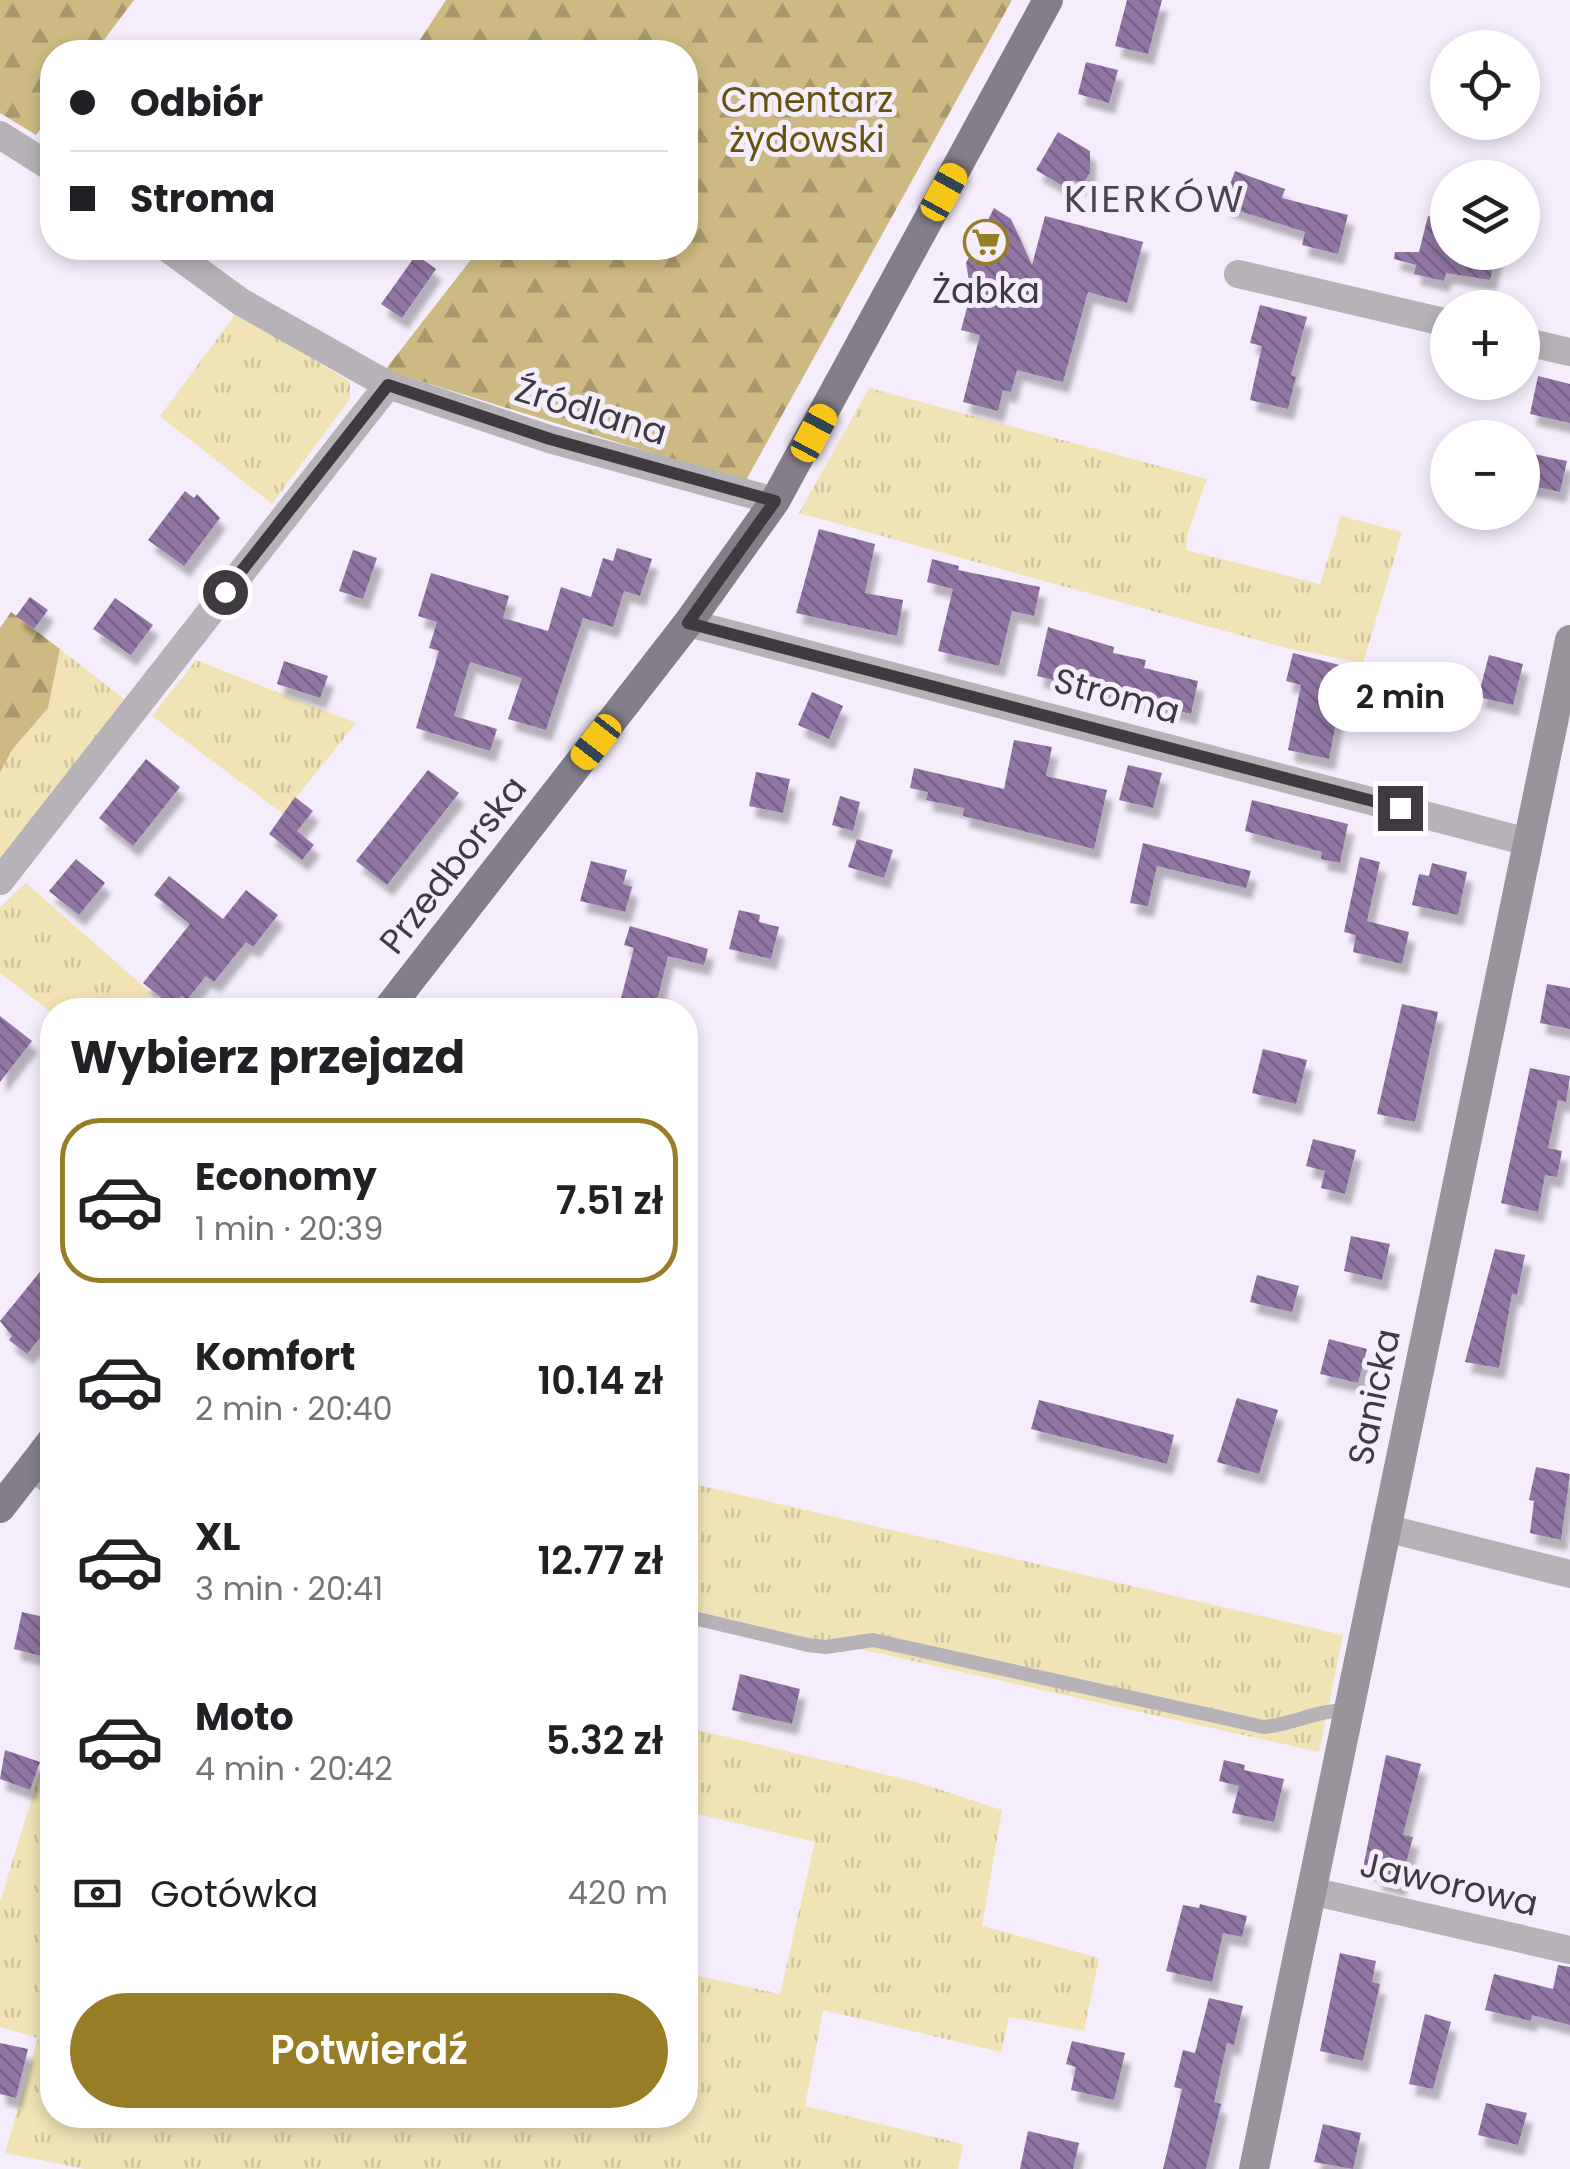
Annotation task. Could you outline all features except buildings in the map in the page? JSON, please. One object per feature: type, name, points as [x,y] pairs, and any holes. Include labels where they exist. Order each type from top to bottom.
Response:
[{"type":"main road","name":"Przedborska","points":[[397,998],[688,623],[775,501],[1048,0]]},
{"type":"main road","points":[[0,1508],[40,1482]]},
{"type":"street","points":[[0,135],[40,160]]},
{"type":"street","name":"Źródlana","points":[[183,260],[241,302],[388,385],[567,444],[775,501]]},
{"type":"street","points":[[1238,274],[1430,319]]},
{"type":"street","points":[[1540,344],[1570,352]]},
{"type":"street","points":[[0,881],[388,385]]},
{"type":"street","name":"Stroma","points":[[688,623],[1528,842]]},
{"type":"street","name":"Sanicka","points":[[1254,2169],[1570,640]]},
{"type":"street","points":[[1385,1528],[1570,1574]]},
{"type":"street","name":"Jaworowa","points":[[1311,1890],[1570,1950]]},
{"type":"lane","points":[[698,1619],[808,1645],[826,1647],[872,1640],[1264,1727],[1286,1725],[1321,1710],[1348,1710]]},
{"type":"green space","points":[[0,0],[134,0],[104,40],[40,40],[40,129],[36,135],[0,113]]},
{"type":"green space","name":"Cmentarz żydowski","points":[[446,0],[1012,0],[745,482],[385,370],[471,260],[698,260],[698,40],[420,40]]},
{"type":"green space","points":[[238,311],[350,382],[350,399],[272,504],[160,416]]},
{"type":"green space","points":[[869,388],[1207,479],[1187,535],[1186,550],[1320,584],[1341,516],[1402,532],[1363,663],[1286,648],[799,513]]},
{"type":"green space","points":[[11,612],[60,649],[48,708],[12,750],[0,773],[0,628]]},
{"type":"green space","points":[[60,649],[124,699],[0,868],[0,773],[12,750],[48,708]]},
{"type":"green space","points":[[196,660],[356,723],[283,814],[152,716]]},
{"type":"green space","points":[[26,883],[151,993],[147,998],[40,998],[40,1004],[0,973],[0,907]]},
{"type":"green space","points":[[698,1485],[1343,1635],[1319,1752],[698,1613]]},
{"type":"green space","points":[[698,1730],[920,1783],[1002,1810],[982,1926],[1099,1958],[1084,2031],[1009,2017],[1001,2052],[823,2010],[805,2106],[963,2144],[958,2169],[85,2169],[5,2153],[38,2038],[0,2027],[0,1902],[40,1771],[40,2128],[698,2128],[698,1976],[780,1994],[815,1842],[698,1814]]},
{"type":"place","name":"Żabka","points":[[986,242]]},
{"type":"district","name":"KIERKÓW","points":[[1155,199]]},
{"type":"route","points":[[225,592],[388,385],[550,439],[708,486],[775,501],[688,623],[1400,808]]}]
